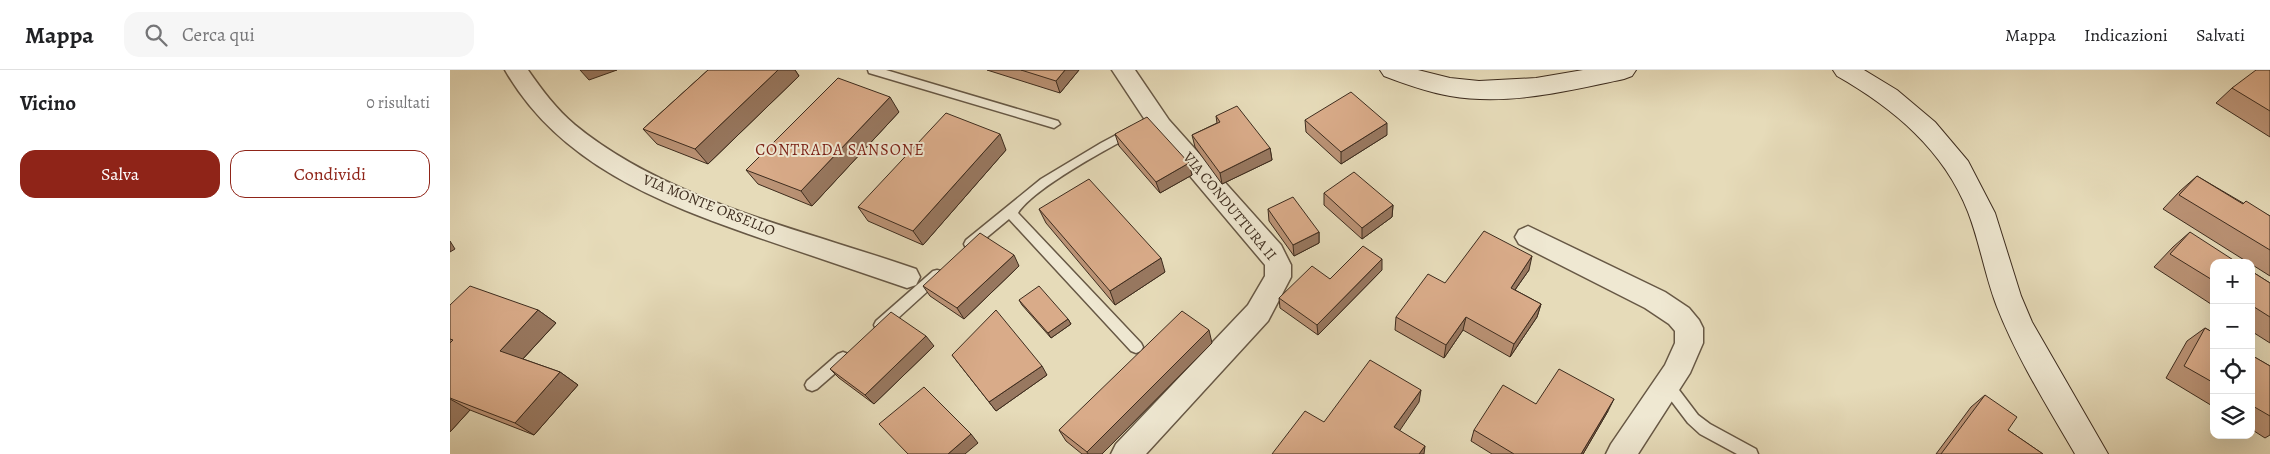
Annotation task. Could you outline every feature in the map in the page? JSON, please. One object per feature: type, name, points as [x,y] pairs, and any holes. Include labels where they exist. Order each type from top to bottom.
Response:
[{"type":"main road","points":[[1392,70],[1428,82],[1490,91],[1550,86],[1624,70]]},
{"type":"main road","points":[[1845,70],[1893,100],[1920,122],[1944,150],[1964,179],[1982,214],[2011,307],[2058,401],[2092,454]]},
{"type":"main road","points":[[2058,401],[2114,454]]},
{"type":"street","name":"VIA MONTE ORSELLO","points":[[516,70],[532,95],[559,124],[588,148],[633,175],[686,200],[907,277]]},
{"type":"street","name":"VIA CONDUTTURA II","points":[[1123,70],[1147,122],[1272,252],[1278,265],[1278,277],[1273,290],[1252,321],[1126,454]]},
{"type":"street","points":[[1528,237],[1655,300],[1679,316],[1688,328],[1689,343],[1668,386],[1621,454]]},
{"type":"lane","points":[[873,70],[1054,124]]},
{"type":"lane","points":[[959,254],[1012,210],[1020,201],[1041,186],[1147,122]]},
{"type":"lane","points":[[1012,210],[1015,218],[1136,347]]},
{"type":"lane","points":[[872,333],[945,268]]},
{"type":"lane","points":[[812,385],[857,346]]},
{"type":"lane","points":[[1668,386],[1693,419],[1705,429],[1751,454]]},
{"type":"building","points":[[708,70],[778,70],[695,149],[643,129]]},
{"type":"building","points":[[1021,70],[1065,70],[1056,81]]},
{"type":"building","points":[[2256,70],[2270,70],[2270,111],[2232,88]]},
{"type":"building","points":[[838,78],[890,97],[801,191],[746,170]]},
{"type":"building","points":[[1351,92],[1387,123],[1341,152],[1305,120]]},
{"type":"building","points":[[1237,106],[1270,148],[1220,173],[1192,135],[1220,122],[1216,116]]},
{"type":"building","points":[[946,113],[1000,134],[913,231],[858,207]]},
{"type":"building","points":[[1147,117],[1189,163],[1156,182],[1115,134]]},
{"type":"building","points":[[1354,172],[1393,205],[1362,228],[1324,193]]},
{"type":"building","points":[[2197,176],[2243,204],[2246,201],[2270,216],[2270,250],[2179,195]]},
{"type":"building","points":[[1089,179],[1161,258],[1110,291],[1039,209]]},
{"type":"building","points":[[1293,197],[1319,232],[1293,245],[1268,209]]},
{"type":"building","points":[[1484,231],[1532,256],[1511,288],[1541,304],[1514,344],[1466,317],[1446,345],[1396,317],[1428,274],[1445,283]]},
{"type":"building","points":[[2190,232],[2232,259],[2210,259],[2210,279],[2170,254]]},
{"type":"building","points":[[980,233],[1014,255],[957,308],[923,286]]},
{"type":"building","points":[[1363,246],[1382,259],[1317,325],[1279,298],[1312,266],[1330,279]]},
{"type":"building","points":[[2255,274],[2270,283],[2270,317],[2255,308]]},
{"type":"building","points":[[470,286],[538,310],[500,351],[560,372],[515,423],[450,398],[450,343],[453,340],[450,339],[450,305]]},
{"type":"building","points":[[1039,286],[1068,319],[1048,333],[1019,300]]},
{"type":"building","points":[[996,310],[1042,366],[989,402],[952,355]]},
{"type":"building","points":[[1182,311],[1209,330],[1087,452],[1059,430]]},
{"type":"building","points":[[891,312],[926,336],[865,395],[830,369]]},
{"type":"building","points":[[2205,328],[2210,331],[2210,381],[2184,366]]},
{"type":"building","points":[[2255,357],[2270,366],[2270,416],[2255,407]]},
{"type":"building","points":[[1370,360],[1421,390],[1394,427],[1425,446],[1419,454],[1272,454],[1305,411],[1324,422]]},
{"type":"building","points":[[1559,369],[1614,399],[1581,454],[1514,454],[1474,430],[1503,385],[1536,404]]},
{"type":"building","points":[[924,387],[971,434],[948,454],[908,454],[879,424]]},
{"type":"building","points":[[1985,395],[2017,417],[2008,430],[2043,454],[1941,454]]},
{"type":"district","name":"CONTRADA SANSONE","points":[[840,150]]}]
